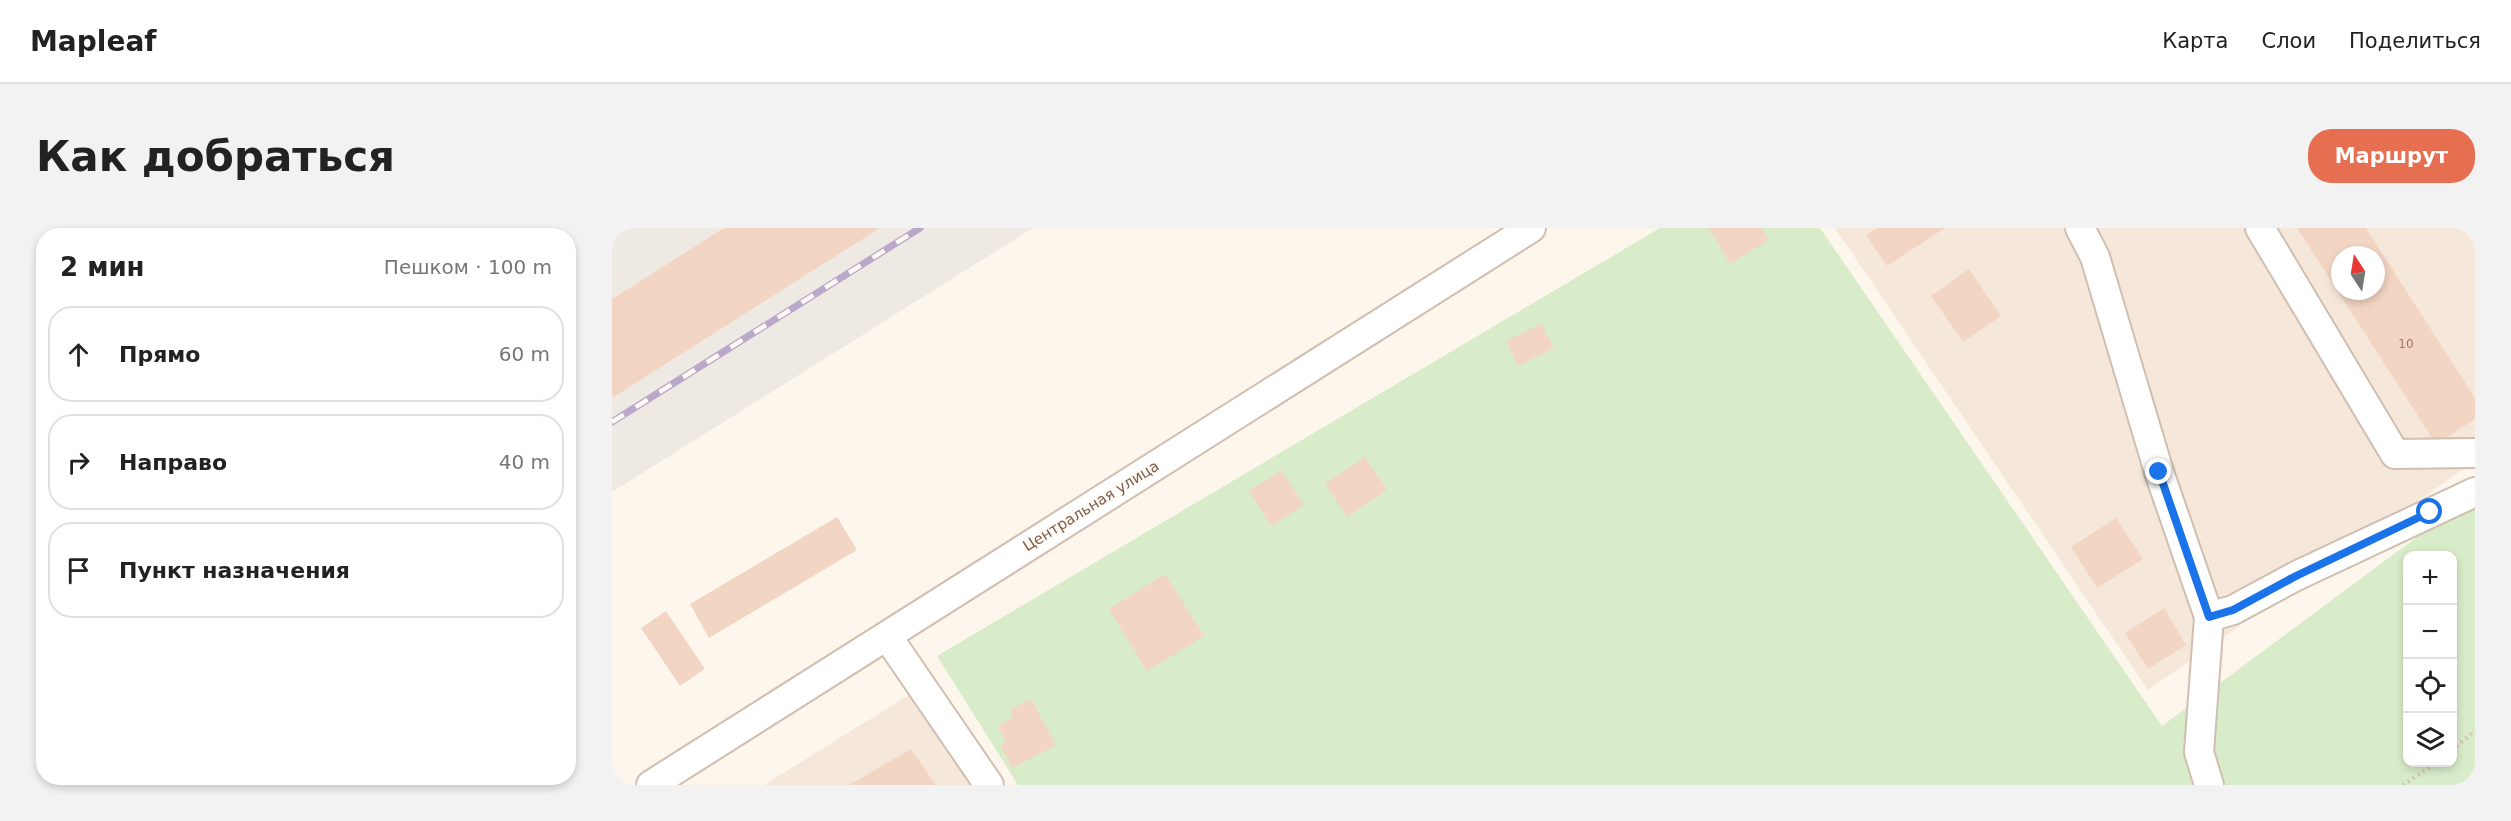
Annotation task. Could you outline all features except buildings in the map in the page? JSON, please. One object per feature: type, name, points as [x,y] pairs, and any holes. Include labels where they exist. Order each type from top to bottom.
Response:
[{"type":"street","name":"Центральная улица","points":[[664,782],[887,636],[1532,228]]},
{"type":"street","points":[[2080,228],[2095,257],[2159,472],[2209,617],[2199,752],[2209,785]]},
{"type":"street","points":[[2260,228],[2395,453],[2475,453]]},
{"type":"street","points":[[2209,617],[2233,610],[2296,576],[2475,492]]},
{"type":"street","points":[[887,636],[988,785]]},
{"type":"path","points":[[2457,746],[2475,731]]},
{"type":"path","points":[[2403,785],[2430,767]]},
{"type":"shaded area","points":[[612,228],[1033,228],[612,492]]},
{"type":"shaded area","points":[[1835,228],[2475,228],[2475,461],[2148,690]]},
{"type":"shaded area","points":[[925,685],[987,785],[764,785]]},
{"type":"green space","points":[[1660,228],[1820,228],[2162,726],[2475,494],[2475,785],[1018,785],[937,656]]},
{"type":"railway","points":[[612,422],[920,228]]},
{"type":"route","points":[[2159,472],[2209,617],[2233,610],[2296,576],[2430,512]]}]
